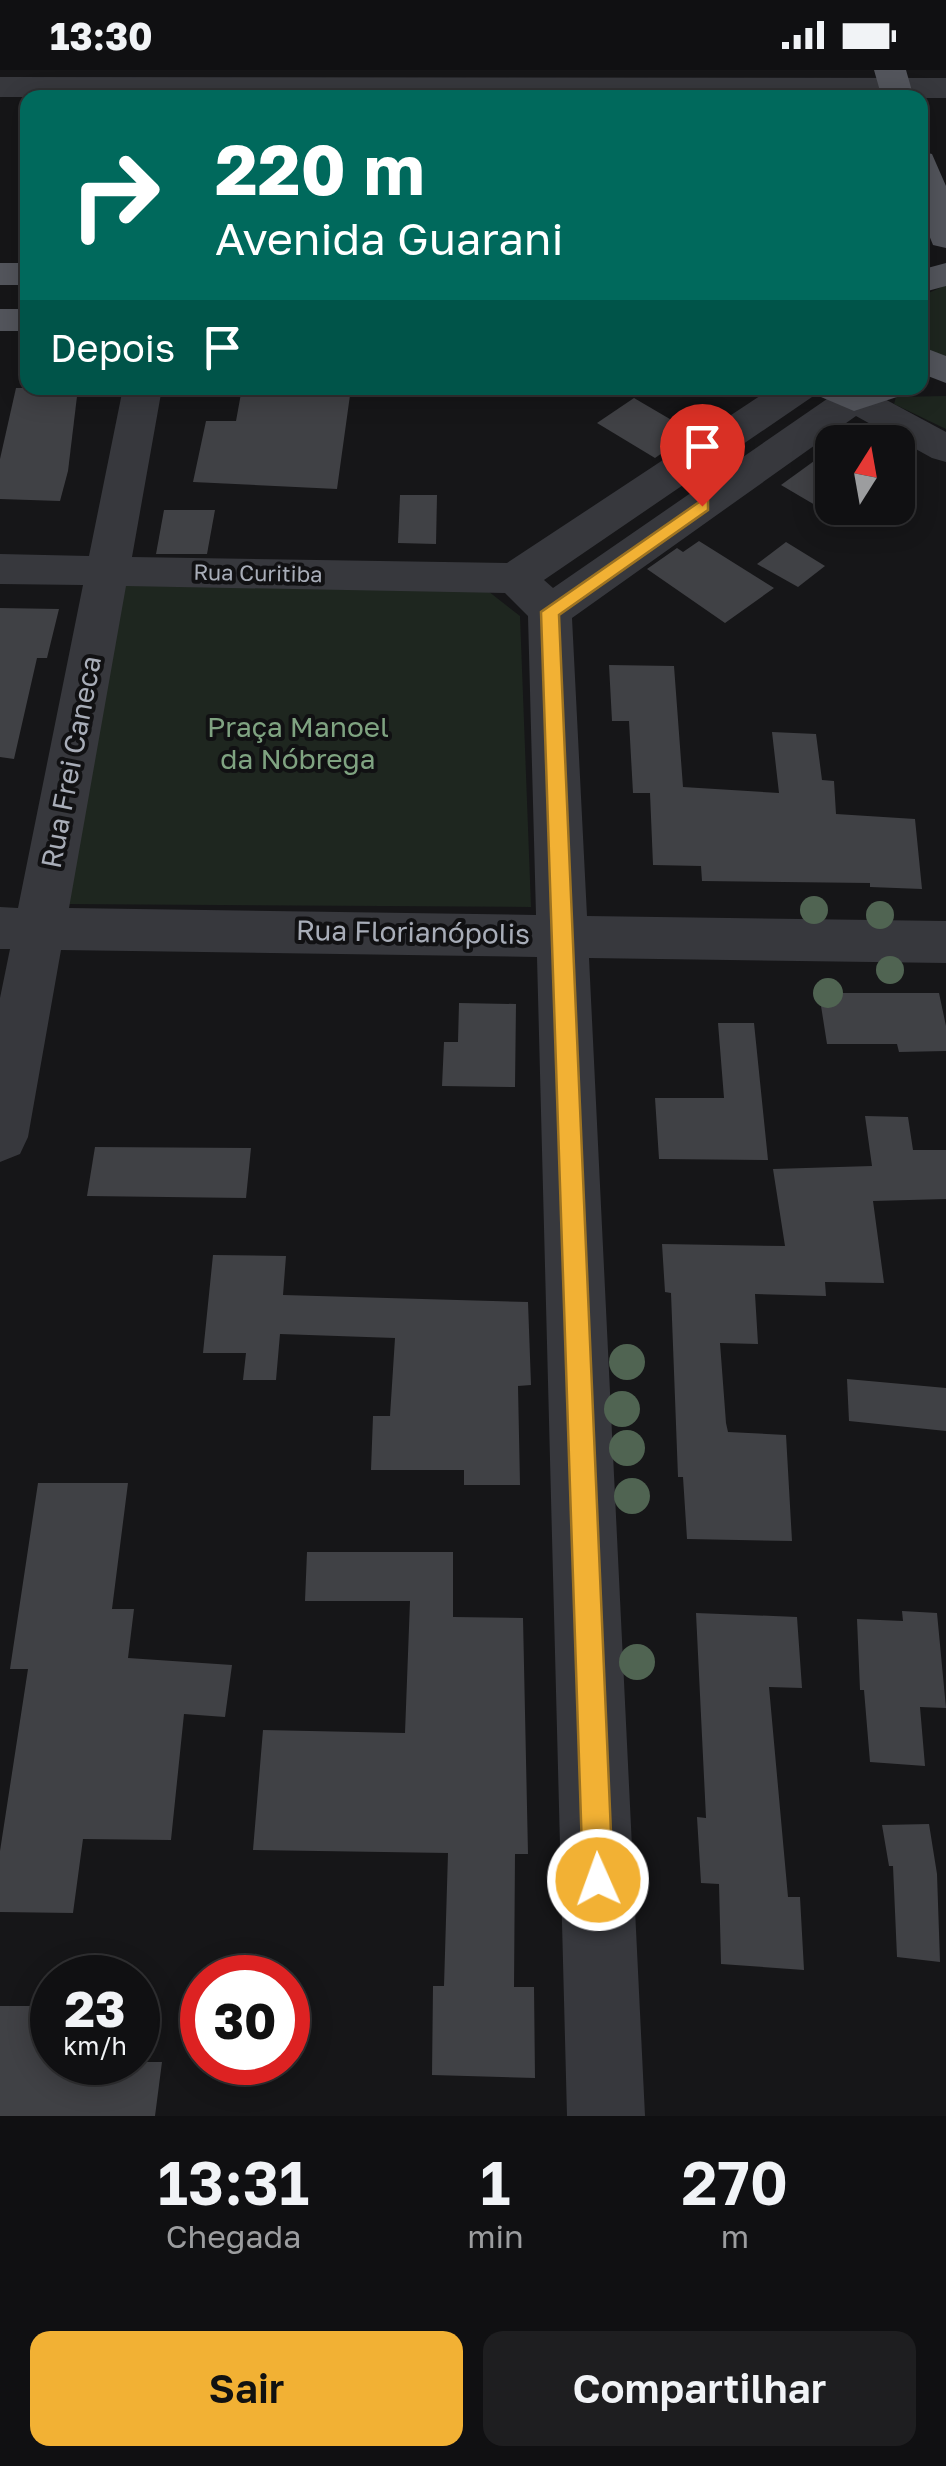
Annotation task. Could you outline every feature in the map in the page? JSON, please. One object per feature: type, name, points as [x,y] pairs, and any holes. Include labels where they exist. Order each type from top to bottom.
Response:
[{"type":"main road","points":[[928,185],[946,237]]},
{"type":"street","points":[[398,90],[894,85],[946,88]]},
{"type":"street","points":[[0,87],[119,90]]},
{"type":"street","name":"Rua Frei Caneca","points":[[0,1138],[13,934],[107,571],[141,395]]},
{"type":"street","points":[[606,2116],[550,612],[516,578],[788,395]]},
{"type":"street","points":[[550,612],[851,395]]},
{"type":"street","points":[[863,395],[946,449]]},
{"type":"street","name":"Rua Curitiba","points":[[0,569],[516,578]]},
{"type":"street","points":[[0,971],[13,934]]},
{"type":"street","name":"Rua Florianópolis","points":[[13,934],[562,934],[946,942]]},
{"type":"green space","points":[[946,285],[946,363],[928,351],[928,293]]},
{"type":"green space","points":[[946,396],[946,429],[894,404],[896,397]]},
{"type":"green space","name":"Praça Manoel da Nóbrega","points":[[119,579],[479,584],[520,616],[531,907],[64,904]]},
{"type":"building","points":[[16,388],[20,388],[20,395],[77,395],[68,471],[60,501],[0,499],[0,459]]},
{"type":"building","points":[[241,395],[350,395],[337,489],[193,482],[206,421],[236,421]]},
{"type":"building","points":[[634,398],[692,432],[655,458],[597,423]]},
{"type":"building","points":[[815,460],[815,505],[781,485]]},
{"type":"building","points":[[400,495],[437,495],[436,544],[398,543]]},
{"type":"building","points":[[164,510],[215,510],[207,554],[156,554]]},
{"type":"building","points":[[699,541],[774,588],[725,623],[647,569],[677,548],[683,552]]},
{"type":"building","points":[[786,542],[825,566],[798,587],[757,564]]},
{"type":"building","points":[[0,608],[59,609],[47,658],[37,658],[14,759],[0,757]]},
{"type":"building","points":[[609,665],[674,666],[683,787],[779,793],[772,732],[816,734],[822,780],[834,781],[836,814],[915,819],[922,889],[870,887],[870,883],[702,881],[701,866],[653,865],[650,793],[633,793],[629,721],[612,721]]},
{"type":"building","points":[[819,993],[939,993],[946,1051],[899,1052],[897,1044],[827,1044]]},
{"type":"building","points":[[459,1003],[516,1004],[515,1087],[442,1086],[444,1042],[458,1042]]},
{"type":"building","points":[[718,1023],[754,1023],[768,1160],[659,1159],[655,1098],[724,1098]]},
{"type":"building","points":[[865,1116],[908,1117],[913,1150],[946,1150],[946,1199],[873,1201],[884,1283],[825,1282],[826,1296],[755,1294],[758,1344],[720,1343],[726,1423],[728,1432],[786,1435],[792,1541],[687,1539],[683,1477],[678,1477],[671,1293],[665,1292],[662,1244],[785,1246],[773,1169],[872,1166]]},
{"type":"building","points":[[95,1147],[251,1148],[246,1198],[87,1196]]},
{"type":"building","points":[[213,1255],[286,1256],[283,1295],[528,1302],[531,1385],[518,1386],[520,1485],[464,1485],[464,1470],[371,1470],[373,1416],[390,1416],[395,1338],[280,1334],[276,1380],[243,1380],[246,1353],[203,1353]]},
{"type":"building","points":[[847,1379],[946,1388],[946,1431],[849,1421]]},
{"type":"building","points":[[38,1483],[128,1483],[112,1609],[134,1609],[128,1658],[232,1665],[225,1717],[184,1714],[171,1840],[83,1839],[73,1913],[0,1912],[0,1851],[28,1669],[10,1669]]},
{"type":"building","points":[[307,1552],[453,1552],[453,1617],[523,1618],[528,1854],[515,1854],[514,1987],[534,1987],[535,2078],[432,2075],[433,1986],[444,1986],[448,1853],[253,1850],[263,1730],[405,1733],[410,1601],[305,1601]]},
{"type":"building","points":[[902,1611],[937,1613],[946,1708],[920,1707],[925,1766],[870,1762],[864,1690],[860,1690],[857,1619],[903,1621]]},
{"type":"building","points":[[696,1613],[797,1617],[802,1688],[769,1687],[788,1897],[800,1897],[804,1970],[721,1964],[719,1884],[701,1883],[697,1817],[706,1818]]},
{"type":"building","points":[[929,1824],[937,1874],[940,1962],[897,1957],[893,1866],[889,1866],[882,1825]]},
{"type":"building","points":[[0,2006],[30,2006],[30,2085],[159,2085],[155,2116],[0,2116]]},
{"type":"route","points":[[598,1880],[550,612],[702,506]]}]
